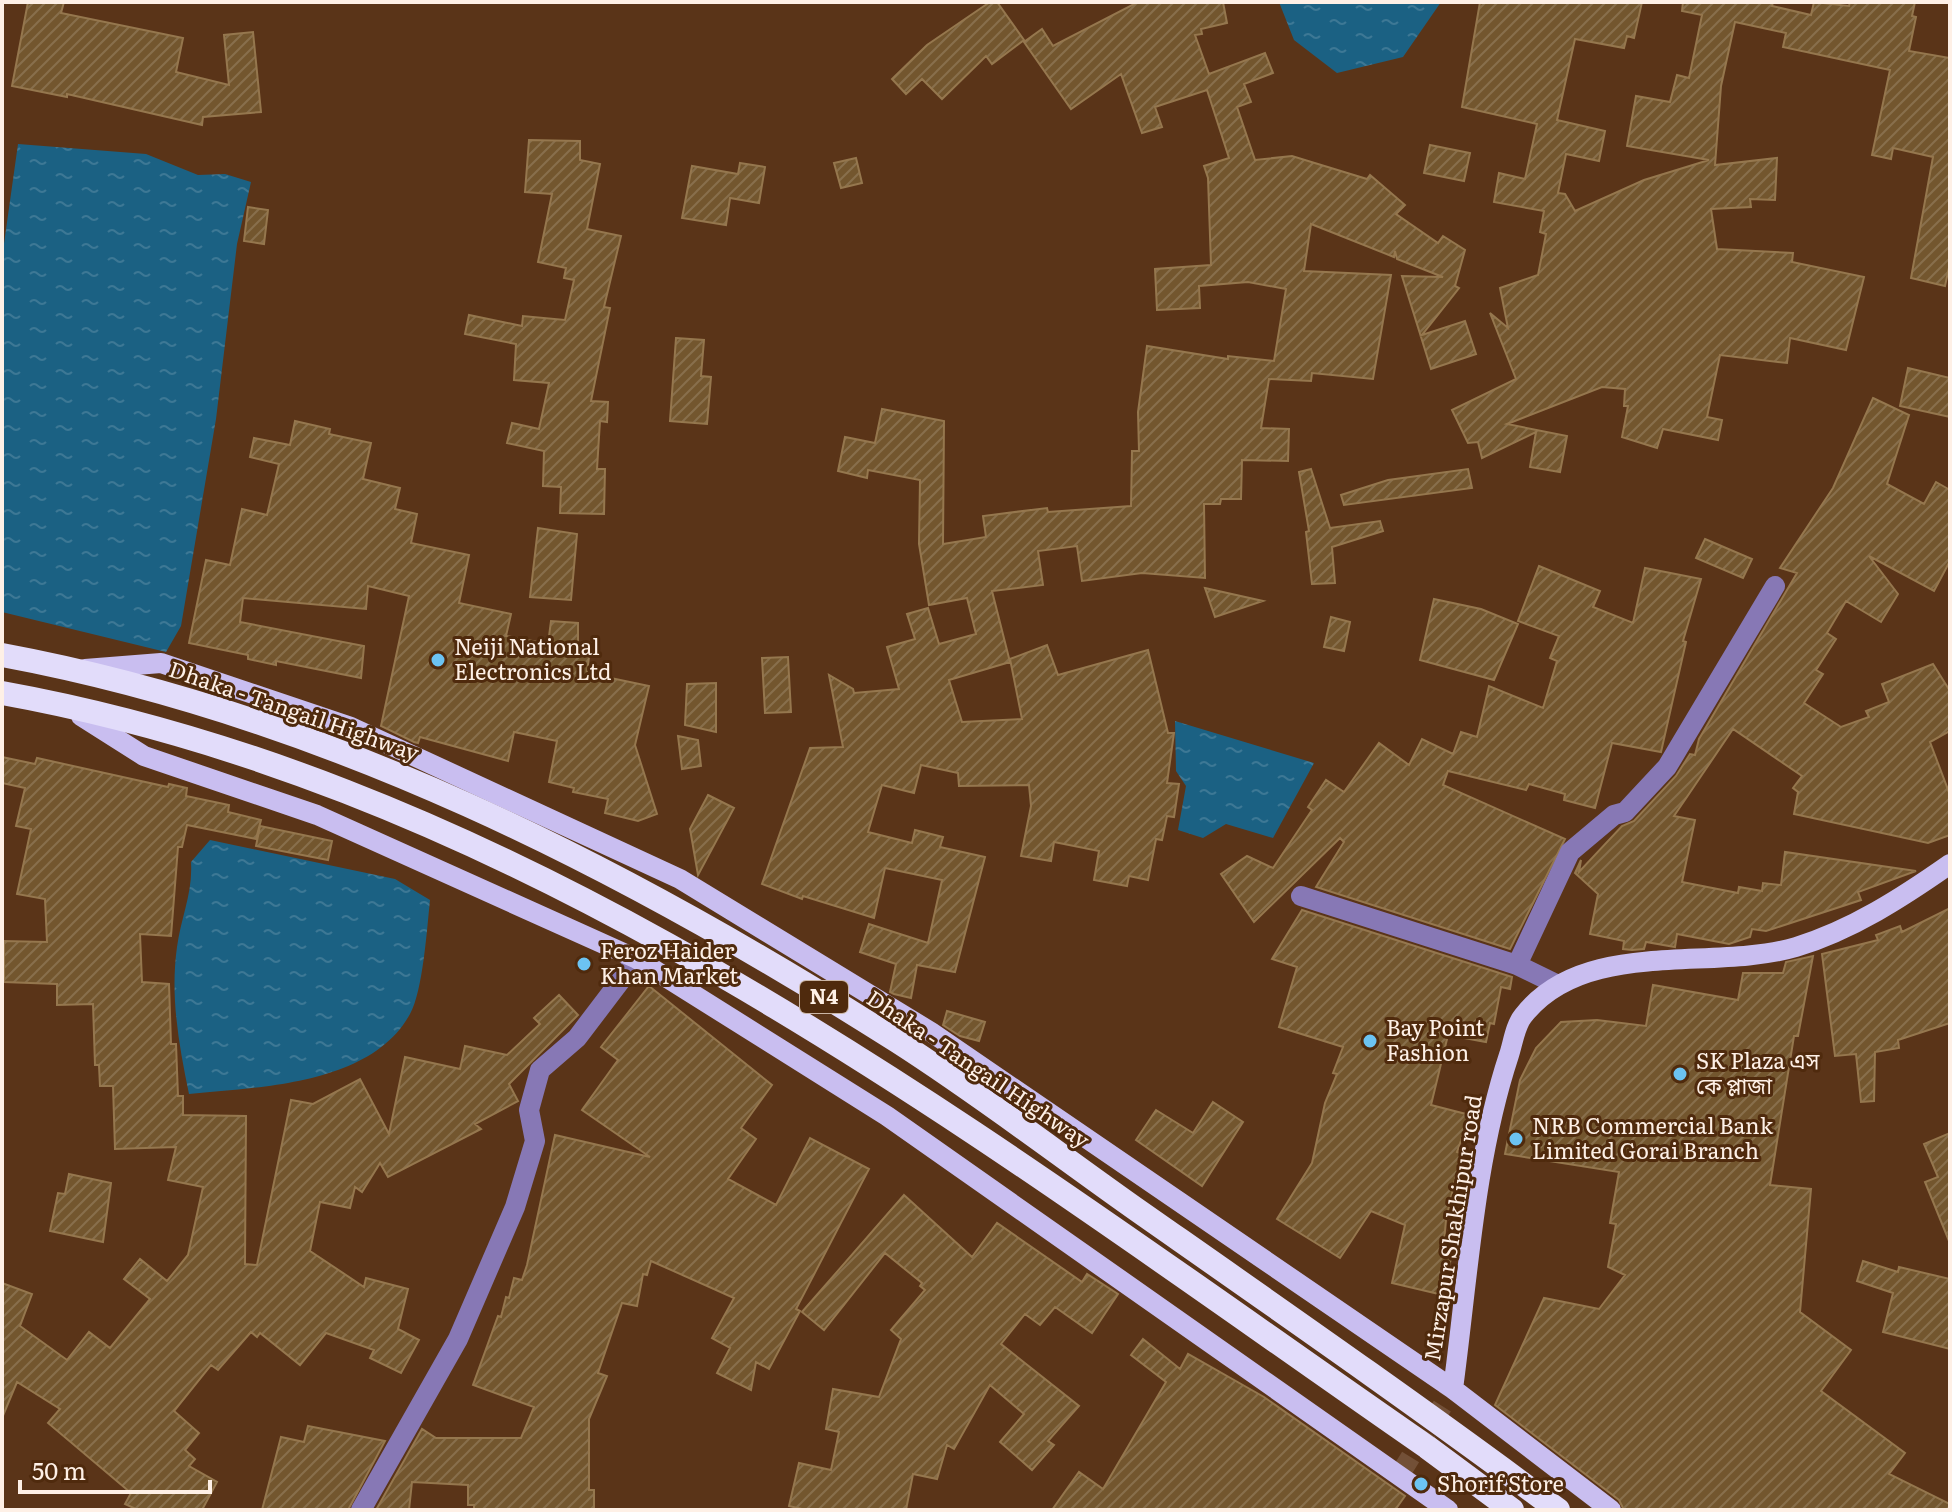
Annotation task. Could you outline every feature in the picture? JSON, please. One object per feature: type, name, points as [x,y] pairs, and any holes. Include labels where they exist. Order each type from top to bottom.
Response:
[{"type":"highway","name":"Dhaka - Tangail Highway","points":[[2,655],[81,670],[238,715],[431,787],[702,923],[899,1042],[1449,1429],[1558,1510]]},
{"type":"highway","name":"N4","points":[[2,693],[60,703],[229,749],[411,816],[653,936],[879,1068],[1427,1447],[1512,1510]]},
{"type":"main road","points":[[81,670],[161,663],[351,727],[680,879],[931,1032],[1453,1389],[1611,1510]]},
{"type":"main road","points":[[60,703],[144,756],[317,815],[637,959],[887,1116],[1448,1510]]},
{"type":"main road","name":"Mirzapur Shakhipur road","points":[[1453,1389],[1492,1106],[1521,1018],[1556,984],[1632,963],[1729,957],[1796,947],[1895,902],[1950,864]]},
{"type":"street","points":[[1517,965],[1570,852],[1614,815],[1625,812],[1667,767],[1775,586]]},
{"type":"street","points":[[1301,896],[1517,965],[1556,984]]},
{"type":"street","points":[[361,1510],[458,1339],[515,1207],[535,1141],[529,1110],[540,1070],[577,1038],[637,959]]},
{"type":"water","points":[[1279,2],[1441,2],[1403,57],[1337,73],[1294,40]]},
{"type":"water","points":[[18,144],[146,154],[198,175],[225,174],[251,182],[237,244],[216,419],[181,626],[166,652],[2,612],[2,258]]},
{"type":"water","points":[[1175,721],[1314,763],[1273,838],[1226,824],[1203,838],[1178,830],[1186,786],[1176,771]]},
{"type":"water","points":[[210,840],[395,879],[430,900],[418,990],[410,1014],[392,1038],[342,1069],[312,1078],[248,1089],[189,1094],[177,1021],[175,966],[191,862]]},
{"type":"building","points":[[28,2],[64,2],[61,13],[183,38],[176,72],[229,85],[224,35],[253,32],[261,112],[203,117],[202,125],[67,94],[67,97],[12,86]]},
{"type":"building","points":[[990,2],[997,2],[1024,40],[992,64],[986,56],[942,99],[922,79],[906,94],[892,79],[927,45]]},
{"type":"building","points":[[1138,2],[1223,2],[1227,23],[1201,29],[1202,34],[1195,35],[1209,74],[1265,53],[1273,73],[1244,84],[1251,102],[1237,107],[1255,160],[1292,156],[1367,179],[1370,175],[1405,205],[1396,214],[1438,243],[1443,236],[1465,250],[1455,286],[1459,288],[1422,335],[1465,321],[1476,354],[1431,369],[1402,276],[1443,277],[1397,259],[1395,251],[1394,257],[1311,224],[1304,271],[1391,275],[1373,379],[1312,373],[1311,381],[1269,379],[1261,428],[1289,429],[1288,461],[1242,460],[1241,499],[1221,499],[1220,504],[1204,504],[1205,578],[1142,573],[1082,581],[1077,546],[1038,551],[1043,585],[992,591],[1010,662],[949,680],[962,722],[1022,719],[1010,659],[1047,645],[1058,675],[1148,650],[1168,733],[1174,733],[1167,783],[1179,784],[1174,817],[1167,816],[1162,840],[1156,839],[1148,880],[1129,876],[1127,886],[1094,880],[1099,851],[1054,842],[1051,861],[1021,856],[1031,806],[1029,785],[959,786],[958,773],[921,765],[914,793],[882,785],[868,832],[912,843],[915,830],[943,837],[940,847],[985,857],[955,972],[917,965],[911,998],[894,994],[890,992],[896,964],[860,952],[869,924],[928,943],[942,880],[885,868],[874,918],[803,896],[802,899],[762,884],[810,748],[843,747],[829,675],[853,689],[854,693],[899,689],[887,647],[915,639],[907,614],[928,608],[939,644],[976,634],[967,598],[929,605],[919,544],[920,480],[868,470],[867,478],[838,471],[845,437],[875,443],[882,409],[944,421],[943,544],[986,537],[983,516],[1047,508],[1048,512],[1131,506],[1132,451],[1139,451],[1138,412],[1147,346],[1228,359],[1228,356],[1274,361],[1286,289],[1248,282],[1199,286],[1200,308],[1157,310],[1155,269],[1211,265],[1208,178],[1204,166],[1229,158],[1207,90],[1155,107],[1162,127],[1142,133],[1121,74],[1071,109],[1024,42],[1042,29],[1053,46]]},
{"type":"building","points":[[1480,2],[1642,2],[1634,38],[1627,36],[1624,48],[1575,39],[1557,120],[1605,131],[1599,161],[1566,154],[1558,193],[1565,194],[1575,211],[1644,180],[1709,160],[1627,146],[1636,96],[1670,102],[1677,75],[1689,78],[1702,15],[1682,11],[1683,2],[1773,2],[1772,6],[1811,15],[1814,2],[1849,6],[1850,2],[1915,2],[1912,16],[1916,17],[1909,51],[1950,58],[1950,263],[1945,286],[1911,278],[1933,157],[1893,148],[1891,159],[1872,155],[1890,70],[1783,47],[1786,33],[1735,22],[1721,86],[1715,165],[1777,158],[1775,200],[1750,199],[1751,207],[1711,209],[1717,249],[1793,253],[1792,262],[1864,277],[1846,350],[1790,338],[1787,363],[1720,355],[1707,417],[1722,420],[1718,440],[1663,429],[1657,448],[1622,437],[1628,406],[1624,406],[1625,389],[1602,387],[1507,424],[1567,436],[1560,472],[1530,467],[1536,432],[1482,458],[1478,442],[1468,443],[1452,410],[1516,379],[1490,313],[1508,328],[1500,288],[1538,275],[1546,234],[1540,232],[1544,211],[1494,202],[1499,173],[1525,179],[1537,124],[1462,107]]},
{"type":"building","points":[[529,140],[580,141],[580,160],[600,164],[587,229],[621,236],[604,307],[610,308],[591,401],[608,402],[607,422],[600,421],[597,469],[605,469],[604,514],[560,513],[561,487],[543,486],[544,451],[507,443],[512,423],[539,429],[549,383],[514,380],[516,344],[465,334],[469,315],[522,326],[523,316],[565,320],[574,280],[564,278],[566,268],[538,262],[552,194],[525,192]]},
{"type":"building","points":[[1430,145],[1470,153],[1464,181],[1424,173]]},
{"type":"building","points":[[856,158],[862,183],[841,188],[834,163]]},
{"type":"building","points":[[740,163],[765,167],[759,203],[730,198],[726,225],[682,218],[692,166],[738,174]]},
{"type":"building","points":[[248,207],[268,210],[264,244],[244,241]]},
{"type":"building","points":[[676,338],[704,340],[701,376],[711,377],[707,424],[670,421]]},
{"type":"building","points":[[1908,368],[1950,378],[1950,417],[1900,406]]},
{"type":"building","points":[[1873,398],[1909,415],[1887,484],[1924,504],[1936,482],[1950,490],[1950,561],[1934,591],[1869,556],[1898,594],[1881,622],[1846,601],[1827,633],[1836,639],[1816,670],[1823,674],[1804,703],[1841,727],[1869,717],[1866,711],[1889,702],[1882,684],[1933,664],[1950,691],[1950,731],[1930,742],[1950,795],[1950,835],[1928,843],[1794,814],[1798,792],[1793,788],[1802,776],[1733,729],[1674,816],[1695,820],[1682,882],[1738,893],[1739,887],[1762,891],[1763,883],[1781,885],[1785,852],[1916,871],[1858,892],[1861,900],[1766,931],[1752,929],[1750,937],[1729,944],[1677,934],[1675,947],[1646,942],[1644,949],[1632,950],[1623,949],[1624,941],[1590,934],[1598,894],[1575,873],[1581,860],[1579,872],[1622,826],[1634,821],[1676,776],[1690,754],[1695,755],[1699,739],[1797,573],[1780,568],[1833,488]]},
{"type":"building","points":[[295,421],[330,429],[329,434],[371,443],[363,479],[400,488],[395,509],[417,514],[411,543],[469,555],[459,603],[511,614],[506,636],[548,644],[551,621],[578,623],[578,656],[589,657],[587,673],[649,686],[635,745],[657,814],[638,821],[605,813],[608,799],[573,792],[574,788],[549,782],[557,741],[514,732],[508,761],[420,737],[418,743],[414,742],[381,726],[409,596],[368,586],[366,609],[243,598],[240,622],[364,646],[361,678],[276,661],[276,665],[248,659],[248,655],[189,643],[206,560],[230,565],[242,509],[267,515],[279,464],[250,457],[254,438],[290,445]]},
{"type":"building","points":[[1311,469],[1330,528],[1380,521],[1383,531],[1332,547],[1335,583],[1312,584],[1306,532],[1309,531],[1299,472]]},
{"type":"building","points":[[1468,469],[1472,488],[1344,505],[1341,495],[1388,480]]},
{"type":"building","points":[[538,528],[577,534],[571,600],[530,597]]},
{"type":"building","points":[[1705,539],[1752,559],[1743,578],[1696,558]]},
{"type":"building","points":[[1539,566],[1600,591],[1593,607],[1633,623],[1645,568],[1701,579],[1683,641],[1686,642],[1661,752],[1612,743],[1595,808],[1564,800],[1565,794],[1529,784],[1526,790],[1448,771],[1443,785],[1565,839],[1510,949],[1316,887],[1344,842],[1340,838],[1254,922],[1221,874],[1247,856],[1273,868],[1312,810],[1308,807],[1326,780],[1344,792],[1379,743],[1409,765],[1422,739],[1453,754],[1461,732],[1477,737],[1489,686],[1543,708],[1557,661],[1550,658],[1559,636],[1518,621]]},
{"type":"building","points":[[1205,588],[1263,601],[1215,617]]},
{"type":"building","points":[[1434,599],[1481,609],[1518,624],[1494,680],[1420,660]]},
{"type":"building","points":[[1331,617],[1350,622],[1344,651],[1324,647]]},
{"type":"building","points":[[788,657],[791,712],[765,713],[762,658]]},
{"type":"building","points":[[716,683],[716,732],[685,725],[687,684]]},
{"type":"building","points":[[678,736],[698,740],[701,766],[682,769]]},
{"type":"building","points":[[2,757],[35,764],[37,758],[168,787],[169,784],[187,788],[186,796],[229,805],[228,812],[261,820],[256,839],[187,825],[182,847],[178,847],[171,936],[140,934],[142,982],[169,984],[171,1044],[176,1044],[178,1096],[183,1096],[183,1115],[246,1116],[245,1264],[257,1265],[291,1100],[313,1104],[360,1079],[389,1134],[405,1057],[460,1069],[465,1046],[507,1055],[540,1024],[534,1018],[559,995],[578,1015],[509,1084],[518,1101],[475,1124],[481,1129],[388,1177],[380,1163],[362,1192],[355,1187],[350,1208],[320,1202],[310,1251],[364,1287],[366,1278],[408,1289],[398,1329],[419,1340],[401,1373],[370,1358],[374,1350],[326,1333],[300,1365],[260,1333],[257,1337],[251,1332],[218,1370],[211,1365],[174,1411],[199,1433],[185,1450],[195,1459],[189,1466],[217,1482],[202,1510],[138,1510],[125,1504],[131,1493],[48,1423],[60,1409],[17,1382],[2,1418],[2,1283],[32,1294],[20,1326],[67,1360],[89,1332],[110,1348],[150,1299],[124,1279],[140,1259],[167,1281],[188,1255],[203,1187],[168,1180],[176,1147],[115,1149],[113,1086],[100,1086],[99,1065],[95,1065],[93,1004],[57,1005],[57,984],[4,982],[4,941],[47,942],[45,899],[17,894],[31,829],[16,826],[25,788],[2,783]]},
{"type":"building","points":[[708,795],[734,808],[698,875],[690,829]]},
{"type":"building","points":[[260,826],[332,841],[328,860],[256,846]]},
{"type":"building","points":[[1950,908],[1950,1023],[1898,1040],[1899,1048],[1875,1052],[1874,1101],[1861,1102],[1856,1054],[1835,1056],[1822,954],[1878,940],[1876,935],[1900,926],[1902,932]]},
{"type":"building","points":[[1302,910],[1512,977],[1510,989],[1501,987],[1494,1024],[1490,1023],[1486,1042],[1448,1035],[1431,1105],[1470,1115],[1457,1152],[1461,1153],[1446,1220],[1444,1242],[1454,1244],[1443,1295],[1392,1283],[1405,1225],[1371,1211],[1340,1258],[1277,1219],[1312,1163],[1325,1103],[1337,1074],[1333,1073],[1343,1047],[1279,1027],[1297,967],[1272,959]]},
{"type":"building","points":[[1813,956],[1798,1036],[1794,1036],[1770,1185],[1811,1189],[1800,1312],[1851,1350],[1821,1391],[1905,1453],[1889,1474],[1950,1504],[1950,1510],[1624,1510],[1619,1500],[1495,1405],[1544,1298],[1599,1309],[1625,1275],[1608,1267],[1616,1224],[1610,1223],[1619,1172],[1505,1154],[1520,1080],[1536,1048],[1561,1022],[1597,1020],[1646,1026],[1653,985],[1738,1000],[1743,973],[1783,973],[1786,962]]},
{"type":"building","points":[[649,986],[772,1085],[741,1128],[756,1139],[728,1179],[776,1205],[810,1138],[869,1169],[796,1309],[800,1311],[769,1369],[756,1362],[751,1390],[717,1373],[730,1348],[712,1338],[734,1298],[651,1261],[647,1275],[643,1274],[637,1306],[622,1303],[598,1373],[607,1376],[589,1419],[589,1490],[594,1490],[594,1510],[474,1510],[474,1505],[468,1505],[468,1485],[412,1482],[409,1510],[376,1510],[422,1429],[436,1438],[521,1438],[534,1407],[473,1385],[498,1316],[501,1317],[506,1297],[509,1298],[514,1278],[522,1280],[527,1265],[555,1135],[650,1157],[582,1110],[618,1060],[601,1047]]},
{"type":"building","points":[[947,1011],[985,1022],[979,1041],[960,1036],[943,1025]]},
{"type":"building","points":[[1213,1102],[1243,1122],[1202,1186],[1136,1140],[1156,1110],[1193,1133]]},
{"type":"building","points":[[1950,1133],[1949,1241],[1925,1182],[1938,1177],[1924,1144]]},
{"type":"building","points":[[69,1174],[111,1183],[103,1242],[50,1231],[58,1193],[65,1194]]},
{"type":"building","points":[[904,1195],[972,1257],[997,1223],[1082,1282],[1087,1274],[1118,1294],[1092,1333],[1055,1307],[1040,1325],[1025,1314],[1001,1344],[1079,1406],[1048,1441],[1054,1445],[1032,1470],[1000,1442],[1024,1414],[990,1385],[954,1449],[947,1445],[937,1479],[913,1474],[906,1510],[806,1510],[789,1506],[799,1463],[831,1470],[839,1432],[826,1429],[833,1389],[879,1397],[901,1339],[891,1330],[925,1290],[920,1286],[922,1283],[885,1253],[824,1330],[802,1312]]},
{"type":"building","points":[[1863,1261],[1898,1272],[1899,1267],[1950,1279],[1950,1349],[1883,1332],[1893,1293],[1857,1281]]},
{"type":"building","points":[[1143,1339],[1180,1369],[1188,1354],[1264,1397],[1405,1496],[1395,1510],[1052,1510],[1079,1472],[1103,1489],[1166,1382],[1131,1355]]},
{"type":"building","points":[[308,1426],[385,1441],[348,1510],[262,1510],[281,1437],[304,1442]]},
{"type":"tunnel","points":[[1400,1474],[1453,1389]]},
{"type":"place","name":"Neiji National Electronics Ltd","points":[[438,660]]},
{"type":"place","name":"Feroz Haider Khan Market","points":[[584,964]]},
{"type":"place","name":"Bay Point Fashion","points":[[1370,1041]]},
{"type":"place","name":"SK Plaza এস কে প্লাজা","points":[[1680,1074]]},
{"type":"place","name":"NRB Commercial Bank Limited Gorai Branch","points":[[1516,1139]]},
{"type":"place","name":"Shorif Store","points":[[1421,1484]]}]
